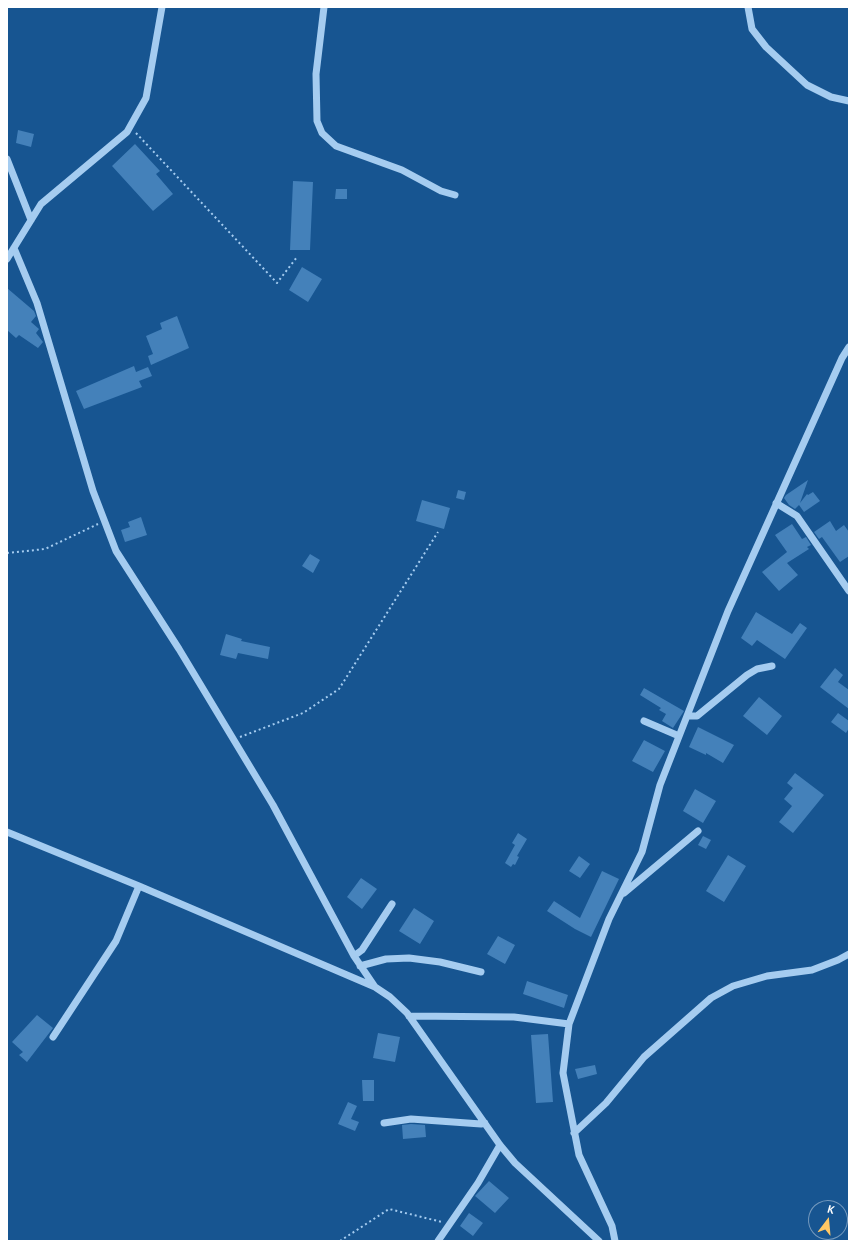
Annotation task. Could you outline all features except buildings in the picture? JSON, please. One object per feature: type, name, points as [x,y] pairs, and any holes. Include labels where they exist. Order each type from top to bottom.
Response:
[{"type":"street","points":[[7,259],[41,204],[127,132],[146,98],[162,7]]},
{"type":"street","points":[[324,7],[316,74],[317,121],[322,133],[336,146],[402,170],[441,191],[455,195]]},
{"type":"street","points":[[748,7],[752,29],[766,47],[807,85],[830,97],[849,101]]},
{"type":"street","points":[[7,159],[31,220]]},
{"type":"street","points":[[14,248],[38,303],[93,491],[116,551],[179,649],[234,739],[273,805],[354,956],[375,987]]},
{"type":"street","points":[[615,1241],[612,1226],[579,1156],[574,1133],[563,1073],[569,1024],[609,919],[642,852],[660,785],[728,611],[842,358],[849,347]]},
{"type":"street","points":[[776,503],[797,516],[849,591]]},
{"type":"street","points":[[687,716],[697,716],[747,674],[757,669],[772,666]]},
{"type":"street","points":[[644,721],[679,736]]},
{"type":"street","points":[[620,895],[698,831]]},
{"type":"street","points":[[7,832],[139,886],[375,987],[390,996],[409,1016],[515,1164],[600,1241]]},
{"type":"street","points":[[53,1037],[116,941],[139,886]]},
{"type":"street","points":[[354,956],[362,950],[392,904]]},
{"type":"street","points":[[574,1133],[606,1103],[644,1057],[711,998],[733,986],[767,976],[812,970],[849,954]]},
{"type":"street","points":[[360,966],[386,959],[408,958],[440,962],[481,972]]},
{"type":"street","points":[[409,1016],[514,1017],[569,1024]]},
{"type":"street","points":[[384,1123],[411,1119],[485,1123]]},
{"type":"street","points":[[438,1241],[478,1183],[500,1145]]},
{"type":"path","points":[[127,132],[138,133],[277,283],[297,257]]},
{"type":"path","points":[[7,553],[45,550],[105,520]]},
{"type":"path","points":[[234,739],[303,713],[339,689],[438,532]]},
{"type":"path","points":[[340,1241],[389,1209],[449,1224]]}]
